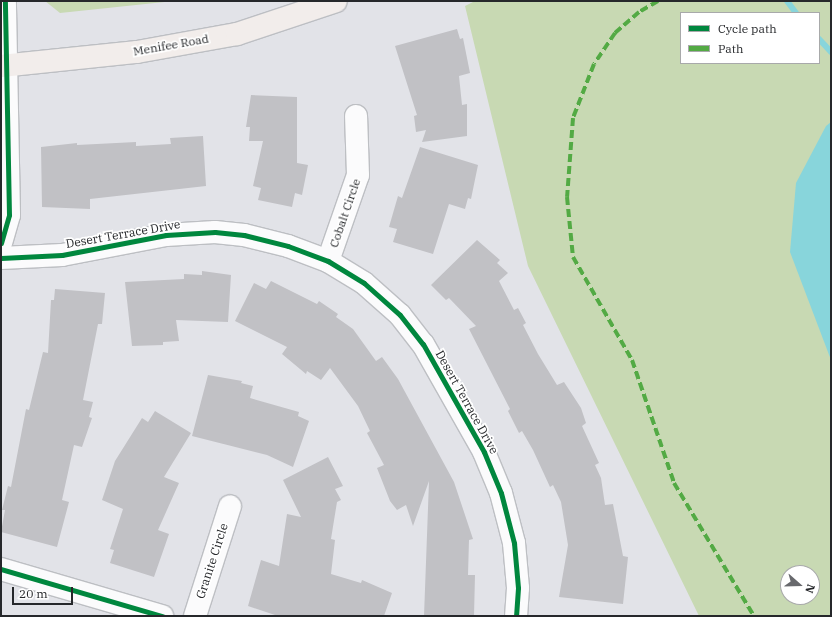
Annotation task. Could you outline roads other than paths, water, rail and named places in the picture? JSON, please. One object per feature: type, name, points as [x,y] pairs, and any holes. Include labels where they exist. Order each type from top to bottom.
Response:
[{"type":"main road","name":"Menifee Road","points":[[3,66],[137,52],[237,34],[336,1]]},
{"type":"street","points":[[1,243],[9,215],[3,66],[5,1]]},
{"type":"street","name":"Cobalt Circle","points":[[328,261],[358,175],[356,116]]},
{"type":"street","name":"Desert Terrace Drive","points":[[1,258],[62,255],[166,235],[208,232],[244,235],[288,246],[328,261],[364,283],[400,315],[451,389],[501,492],[514,543],[518,588],[516,616]]},
{"type":"street","name":"Granite Circle","points":[[195,616],[230,506]]},
{"type":"street","points":[[1,569],[162,616]]},
{"type":"water","points":[[831,122],[831,360],[790,252],[796,183],[826,126]]},
{"type":"waterway","points":[[787,1],[795,12]]},
{"type":"waterway","points":[[820,40],[831,52]]}]
